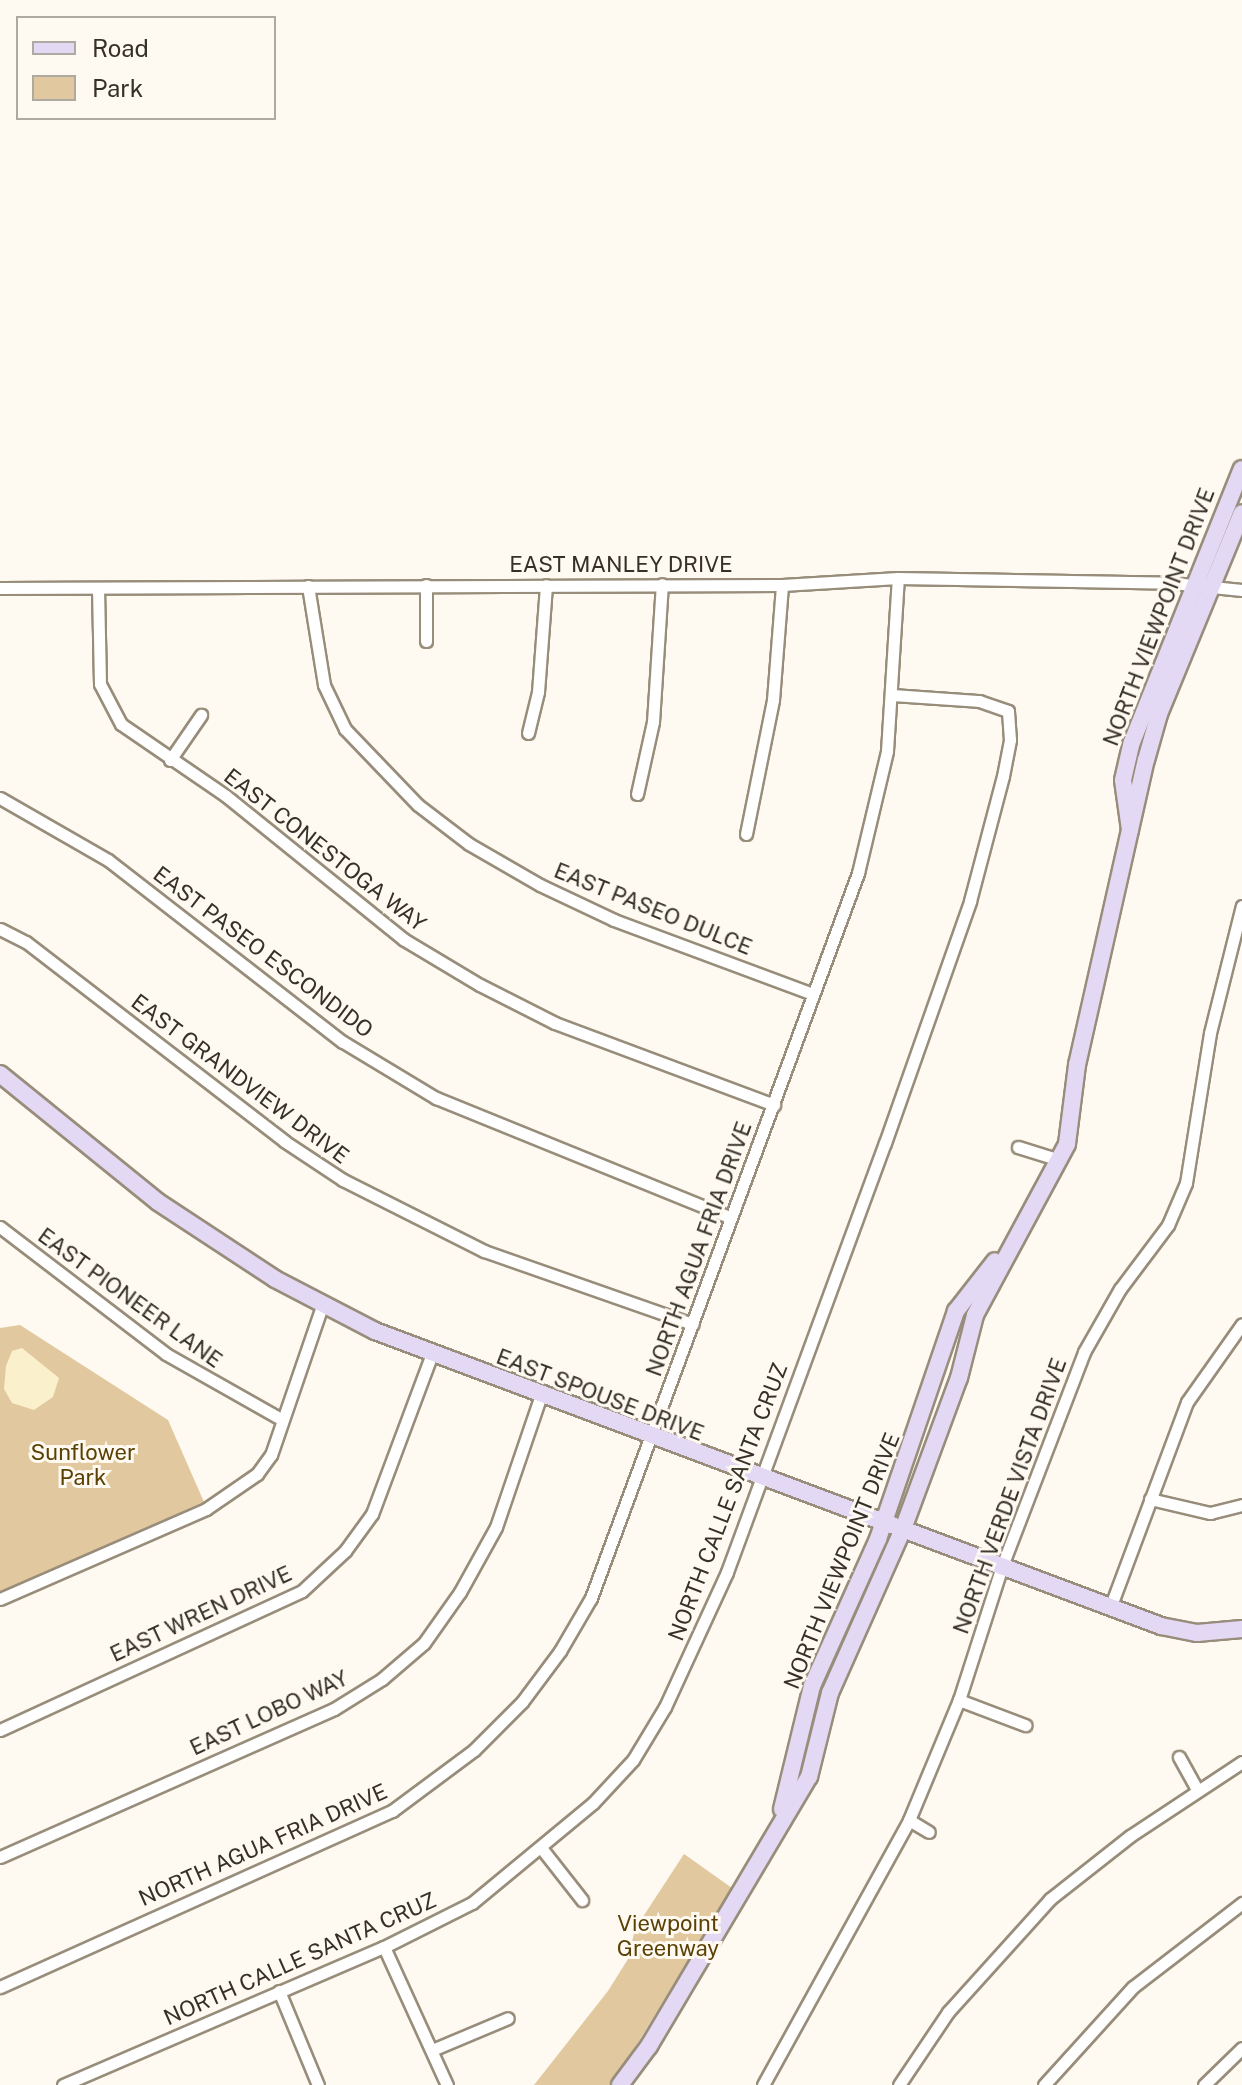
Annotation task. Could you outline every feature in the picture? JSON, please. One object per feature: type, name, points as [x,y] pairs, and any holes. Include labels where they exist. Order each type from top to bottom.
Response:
[{"type":"main road","name":"NORTH VIEWPOINT DRIVE","points":[[1130,830],[1124,809],[1126,764],[1193,584],[1242,469]]},
{"type":"main road","name":"NORTH VIEWPOINT DRIVE","points":[[620,2085],[649,2046],[779,1821],[809,1777],[830,1693],[903,1529],[959,1378],[975,1315],[1010,1245],[1060,1160],[1130,830],[1159,714],[1242,513]]},
{"type":"main road","name":"EAST SPOUSE DRIVE","points":[[0,1074],[158,1202],[322,1306],[431,1356],[760,1479],[885,1521],[1110,1608],[1197,1633],[1242,1629]]},
{"type":"main road","name":"NORTH VIEWPOINT DRIVE","points":[[779,1821],[812,1686],[885,1521],[956,1311],[974,1281],[1010,1245]]},
{"type":"street","name":"EAST MANLEY DRIVE","points":[[0,588],[782,585],[898,578],[1193,584],[1242,590]]},
{"type":"street","name":"NORTH AGUA FRIA DRIVE","points":[[0,1987],[392,1811],[474,1750],[522,1702],[591,1598],[862,858],[887,751],[894,695],[898,578]]},
{"type":"street","points":[[637,794],[653,722],[662,584]]},
{"type":"street","points":[[426,585],[426,641]]},
{"type":"street","points":[[528,733],[538,692],[546,585]]},
{"type":"street","points":[[746,834],[773,700],[782,585]]},
{"type":"street","name":"EAST PASEO DULCE","points":[[308,586],[324,685],[345,729],[418,805],[469,844],[540,885],[614,920],[813,994]]},
{"type":"street","name":"EAST CONESTOGA WAY","points":[[98,588],[97,660],[107,705],[121,724],[226,796],[403,939],[480,985],[555,1023],[774,1105]]},
{"type":"street","name":"NORTH CALLE SANTA CRUZ","points":[[63,2085],[384,1947],[472,1903],[542,1849],[633,1760],[665,1707],[727,1572],[970,901],[1010,740],[1008,711],[979,701],[894,695]]},
{"type":"street","points":[[170,760],[201,715]]},
{"type":"street","name":"EAST PASEO ESCONDIDO","points":[[0,798],[108,860],[343,1042],[436,1098],[731,1218]]},
{"type":"street","name":"NORTH VERDE VISTA DRIVE","points":[[763,2085],[909,1820],[959,1700],[1002,1566],[1084,1352],[1120,1289],[1168,1225],[1186,1183],[1210,1033],[1242,906]]},
{"type":"street","name":"EAST GRANDVIEW DRIVE","points":[[0,929],[26,942],[284,1141],[343,1180],[484,1251],[693,1324]]},
{"type":"street","points":[[1018,1147],[1060,1160]]},
{"type":"street","name":"EAST PIONEER LANE","points":[[0,1227],[166,1354],[281,1419]]},
{"type":"street","points":[[0,1599],[234,1494],[271,1455],[322,1306]]},
{"type":"street","points":[[1110,1608],[1187,1402],[1242,1324]]},
{"type":"street","name":"EAST WREN DRIVE","points":[[0,1730],[302,1591],[345,1551],[372,1514],[431,1356]]},
{"type":"street","name":"EAST LOBO WAY","points":[[0,1857],[334,1709],[382,1679],[424,1643],[460,1592],[496,1527],[541,1395]]},
{"type":"street","points":[[1150,1499],[1210,1513],[1242,1505]]},
{"type":"street","points":[[959,1700],[1025,1725]]},
{"type":"street","points":[[1179,1757],[1197,1789]]},
{"type":"street","points":[[899,2085],[948,2012],[1050,1899],[1197,1789],[1242,1762]]},
{"type":"street","points":[[909,1820],[929,1832]]},
{"type":"street","points":[[542,1849],[582,1900]]},
{"type":"street","points":[[1044,2085],[1133,1987],[1242,1903]]},
{"type":"street","points":[[384,1947],[447,2085]]},
{"type":"street","points":[[279,1991],[318,2085]]},
{"type":"street","points":[[432,2050],[508,2018]]},
{"type":"street","points":[[1204,2085],[1242,2048]]},
{"type":"green space","name":"Sunflower Park","points":[[20,1325],[168,1420],[204,1502],[0,1592],[0,1328]]},
{"type":"green space","name":"Viewpoint Greenway","points":[[684,1854],[732,1888],[630,2056],[609,2085],[534,2085],[608,1991],[628,1959],[635,1929]]},
{"type":"sand","points":[[22,1348],[59,1378],[53,1397],[34,1410],[12,1403],[4,1389],[6,1366],[12,1351]]}]
